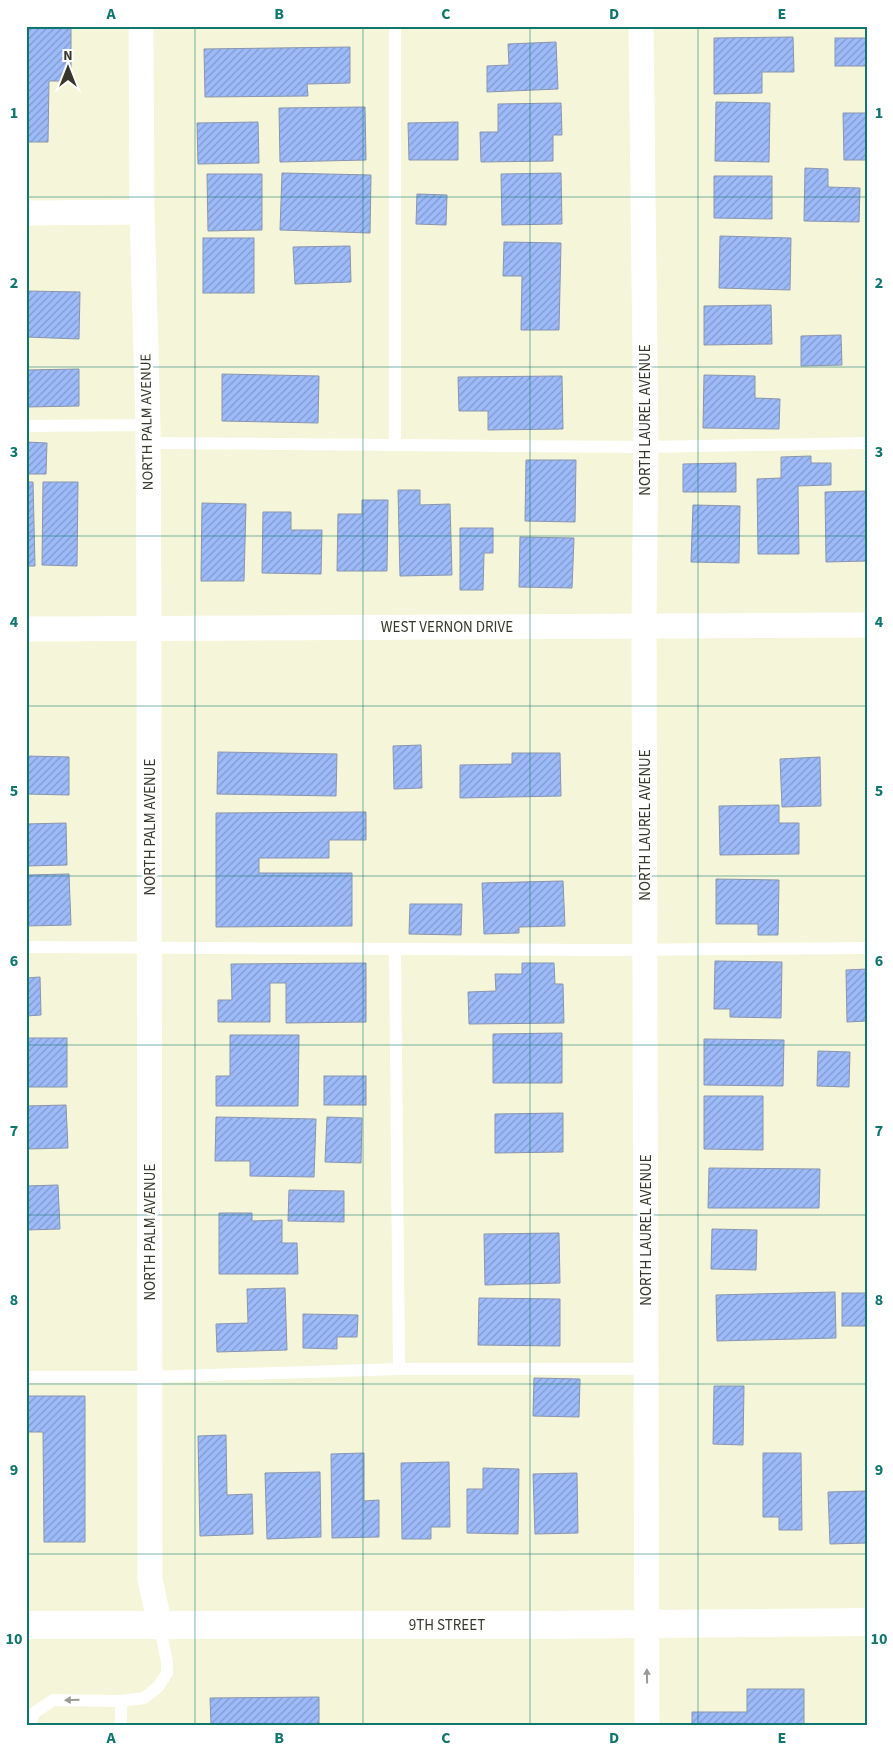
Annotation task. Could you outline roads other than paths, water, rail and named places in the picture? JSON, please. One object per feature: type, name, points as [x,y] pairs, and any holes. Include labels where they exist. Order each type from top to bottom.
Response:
[{"type":"street","name":"NORTH PALM AVENUE","points":[[142,26],[142,212],[148,434],[150,628],[150,1580],[160,1626]]},
{"type":"street","name":"NORTH LAUREL AVENUE","points":[[641,26],[646,447],[644,626],[647,1725]]},
{"type":"street","points":[[26,213],[142,212]]},
{"type":"street","name":"WEST VERNON DRIVE","points":[[26,629],[867,625]]},
{"type":"street","name":"9TH STREET","points":[[26,1625],[646,1625],[867,1622]]},
{"type":"lane","points":[[396,26],[396,445]]},
{"type":"lane","points":[[26,426],[148,434],[396,445],[646,447],[867,443]]},
{"type":"lane","points":[[26,947],[645,950],[867,948]]},
{"type":"lane","points":[[395,949],[399,1370]]},
{"type":"lane","points":[[26,1377],[150,1377],[399,1370],[646,1370]]},
{"type":"lane","points":[[30,1725],[34,1713],[53,1700],[121,1701],[144,1698],[158,1687],[167,1673],[160,1626]]},
{"type":"lane","points":[[121,1701],[121,1725]]}]
